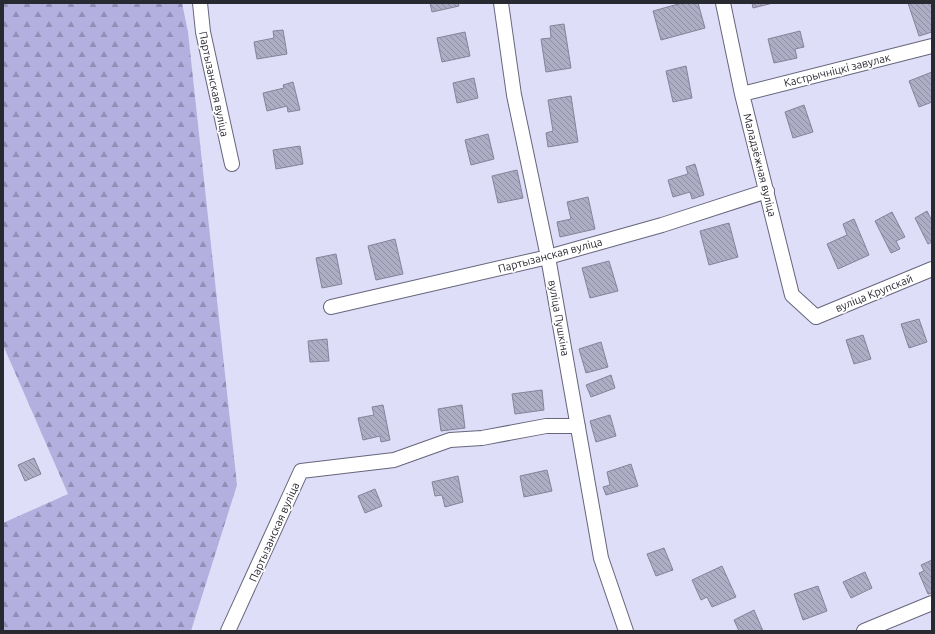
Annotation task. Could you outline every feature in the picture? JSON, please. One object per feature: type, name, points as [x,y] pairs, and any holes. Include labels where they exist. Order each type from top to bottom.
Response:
[{"type":"street","name":"Партызанская вуліца","points":[[200,3],[203,32],[232,164]]},
{"type":"street","name":"вуліца Пушкіна","points":[[501,3],[514,95],[548,257],[601,558],[626,631]]},
{"type":"street","name":"Маладзёжная вуліца","points":[[723,3],[742,94],[792,295],[816,317]]},
{"type":"street","name":"Кастрычніцкі завулак","points":[[742,94],[932,46]]},
{"type":"street","name":"Партызанская вуліца","points":[[331,307],[548,257],[662,225],[766,191]]},
{"type":"street","name":"вуліца Крупскай","points":[[816,317],[932,269]]},
{"type":"street","name":"Партызанская вуліца","points":[[228,631],[301,471],[394,460],[450,440],[482,438],[546,426],[578,426]]},
{"type":"street","points":[[864,631],[932,603]]},
{"type":"green space","points":[[3,3],[182,3],[188,32],[237,485],[191,631],[3,631],[3,523],[68,494],[3,345]]},
{"type":"building","points":[[430,3],[458,3],[459,6],[432,12]]},
{"type":"building","points":[[682,3],[698,3],[705,28],[661,40],[653,11]]},
{"type":"building","points":[[752,3],[773,3],[753,8]]},
{"type":"building","points":[[908,3],[932,3],[932,32],[919,36]]},
{"type":"building","points":[[564,24],[571,68],[546,72],[541,39],[551,38],[550,26]]},
{"type":"building","points":[[283,30],[287,54],[257,59],[254,42],[274,38],[273,31]]},
{"type":"building","points":[[800,31],[804,47],[795,49],[797,58],[774,63],[768,39]]},
{"type":"building","points":[[465,32],[470,56],[442,62],[437,38]]},
{"type":"building","points":[[686,66],[692,98],[673,102],[666,71]]},
{"type":"building","points":[[932,72],[932,102],[919,107],[909,81]]},
{"type":"building","points":[[474,78],[478,98],[457,103],[453,83]]},
{"type":"building","points":[[293,82],[300,110],[288,112],[287,106],[267,111],[263,93],[284,88],[283,85]]},
{"type":"building","points":[[571,96],[578,142],[548,147],[546,133],[553,131],[548,100]]},
{"type":"building","points":[[804,105],[813,132],[793,138],[785,112]]},
{"type":"building","points":[[488,134],[494,159],[471,165],[465,140]]},
{"type":"building","points":[[300,146],[303,164],[276,169],[273,150]]},
{"type":"building","points":[[695,164],[704,195],[692,199],[690,192],[673,197],[668,180],[688,174],[686,167]]},
{"type":"building","points":[[517,170],[523,198],[498,203],[492,176]]},
{"type":"building","points":[[588,197],[595,229],[560,237],[557,222],[571,219],[567,202]]},
{"type":"building","points":[[927,211],[932,221],[932,242],[928,244],[915,218]]},
{"type":"building","points":[[892,212],[905,237],[896,241],[900,249],[891,253],[875,221]]},
{"type":"building","points":[[854,219],[869,255],[838,269],[827,244],[847,235],[843,224]]},
{"type":"building","points":[[729,223],[738,257],[709,265],[700,231]]},
{"type":"building","points":[[395,239],[403,274],[376,280],[368,246]]},
{"type":"building","points":[[336,254],[342,284],[322,288],[316,258]]},
{"type":"building","points":[[609,261],[618,291],[590,298],[582,268]]},
{"type":"building","points":[[919,319],[927,342],[909,348],[901,324]]},
{"type":"building","points":[[863,335],[871,359],[854,364],[846,340]]},
{"type":"building","points":[[327,339],[329,361],[310,362],[308,341]]},
{"type":"building","points":[[601,342],[608,367],[586,373],[579,349]]},
{"type":"building","points":[[611,375],[615,388],[591,397],[586,385]]},
{"type":"building","points":[[542,390],[544,410],[515,414],[512,394]]},
{"type":"building","points":[[383,405],[390,440],[381,442],[380,436],[363,440],[358,418],[374,415],[372,407]]},
{"type":"building","points":[[462,405],[465,428],[441,431],[438,409]]},
{"type":"building","points":[[610,415],[616,436],[596,442],[590,421]]},
{"type":"building","points":[[34,458],[41,474],[25,481],[18,465]]},
{"type":"building","points":[[631,464],[638,486],[606,495],[603,487],[610,485],[607,472]]},
{"type":"building","points":[[547,470],[552,491],[524,497],[520,476]]},
{"type":"building","points":[[458,476],[463,502],[445,507],[442,495],[435,496],[432,482]]},
{"type":"building","points":[[375,489],[382,506],[365,513],[358,496]]},
{"type":"building","points":[[664,548],[673,570],[656,576],[647,554]]},
{"type":"building","points":[[932,560],[932,593],[928,594],[919,573],[924,571],[921,565]]},
{"type":"building","points":[[722,566],[736,597],[712,607],[707,597],[701,600],[692,580]]},
{"type":"building","points":[[865,572],[872,588],[851,598],[843,582]]},
{"type":"building","points":[[818,586],[827,611],[803,620],[794,594]]},
{"type":"building","points":[[754,610],[763,631],[739,631],[734,620]]}]
